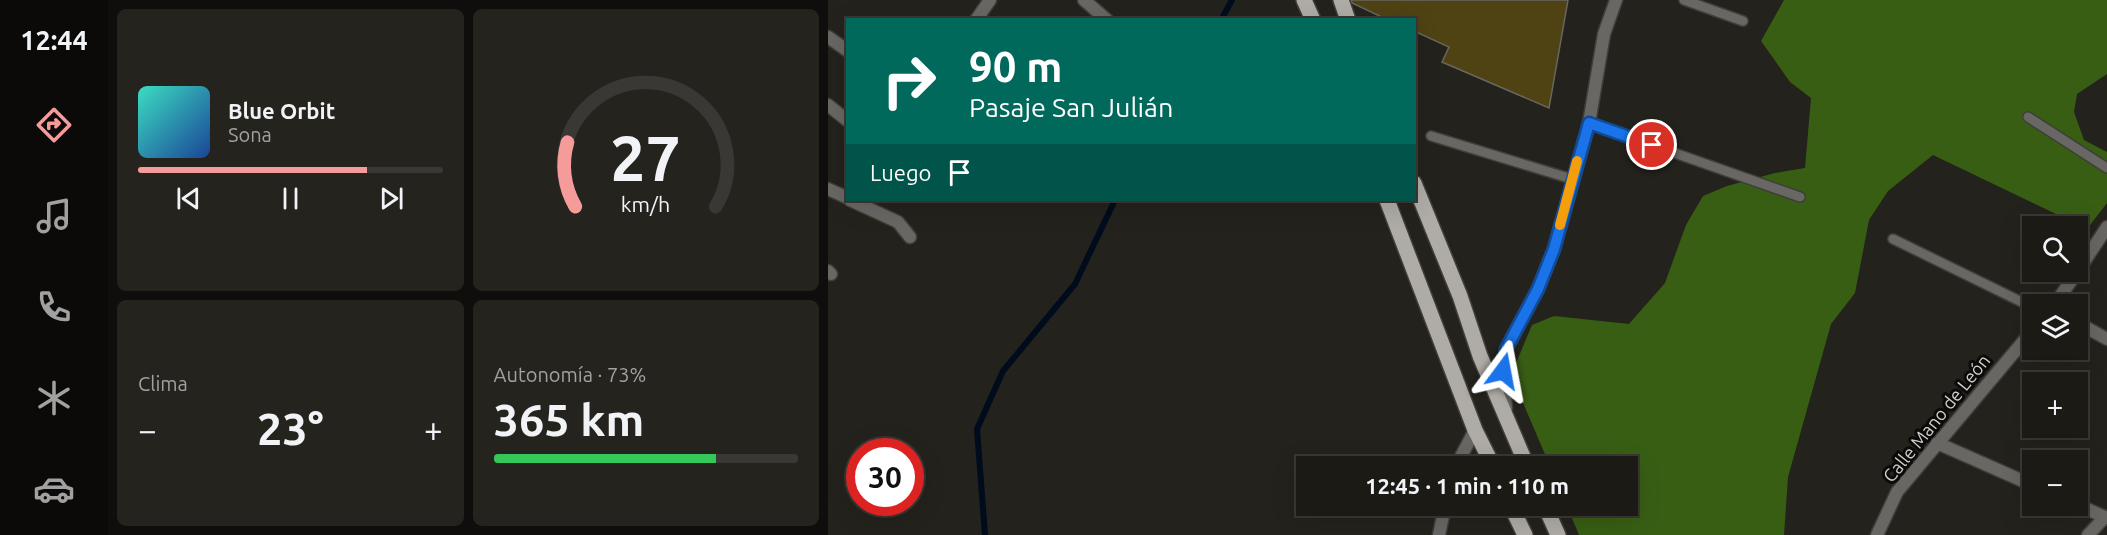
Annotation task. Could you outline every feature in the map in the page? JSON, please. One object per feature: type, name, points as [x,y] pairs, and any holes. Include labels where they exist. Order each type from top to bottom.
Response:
[{"type":"main road","points":[[1304,0],[1311,18]]},
{"type":"main road","points":[[1341,0],[1347,18]]},
{"type":"main road","points":[[1416,188],[1460,296],[1480,356],[1523,456]]},
{"type":"main road","points":[[1387,201],[1475,430],[1487,456]]},
{"type":"main road","points":[[1516,516],[1525,535]]},
{"type":"main road","points":[[1549,516],[1558,535]]},
{"type":"street","points":[[977,18],[990,0]]},
{"type":"street","points":[[1084,0],[1105,18]]},
{"type":"street","points":[[1508,422],[1503,371],[1506,349],[1538,289],[1554,249],[1589,123],[1604,34],[1616,0]]},
{"type":"street","points":[[828,37],[846,50]]},
{"type":"street","points":[[828,105],[846,119]]},
{"type":"street","points":[[828,189],[846,198]]},
{"type":"street","points":[[853,201],[898,222],[910,237]]},
{"type":"street","points":[[2088,255],[2107,227]]},
{"type":"street","points":[[2088,329],[2107,339]]},
{"type":"street","name":"Calle Mano de León","points":[[1877,535],[1897,492],[2022,343]]},
{"type":"street","points":[[1461,456],[1475,430]]},
{"type":"street","points":[[1937,443],[2022,481]]},
{"type":"street","points":[[2088,510],[2106,518],[2088,535]]},
{"type":"street","points":[[1439,535],[1443,516]]},
{"type":"lane","points":[[1684,0],[1743,21]]},
{"type":"lane","points":[[2028,117],[2107,168]]},
{"type":"lane","points":[[1589,123],[1800,197]]},
{"type":"lane","points":[[1431,136],[1572,179]]},
{"type":"lane","points":[[1893,239],[2022,303]]},
{"type":"green space","points":[[1784,0],[2107,0],[2107,74],[2077,94],[2074,112],[2084,140],[2107,152],[2107,203],[2088,228],[2088,216],[2060,216],[1933,155],[1888,191],[1869,220],[1855,293],[1831,324],[1788,477],[1784,535],[1579,535],[1571,516],[1638,516],[1638,456],[1546,456],[1511,375],[1532,325],[1554,316],[1629,324],[1665,283],[1686,225],[1703,196],[1727,186],[1775,173],[1805,168],[1811,98],[1790,82],[1761,41]]},
{"type":"building","points":[[1351,0],[1568,0],[1549,108],[1442,62],[1449,47],[1416,32],[1416,18],[1384,18],[1352,3]]},
{"type":"waterway","points":[[1222,18],[1232,0]]},
{"type":"waterway","points":[[985,535],[977,429],[1003,371],[1075,284],[1115,201]]},
{"type":"slow traffic","points":[[1560,225],[1577,161]]},
{"type":"route","points":[[1503,371],[1506,349],[1538,289],[1554,249],[1589,123],[1652,145]]}]
